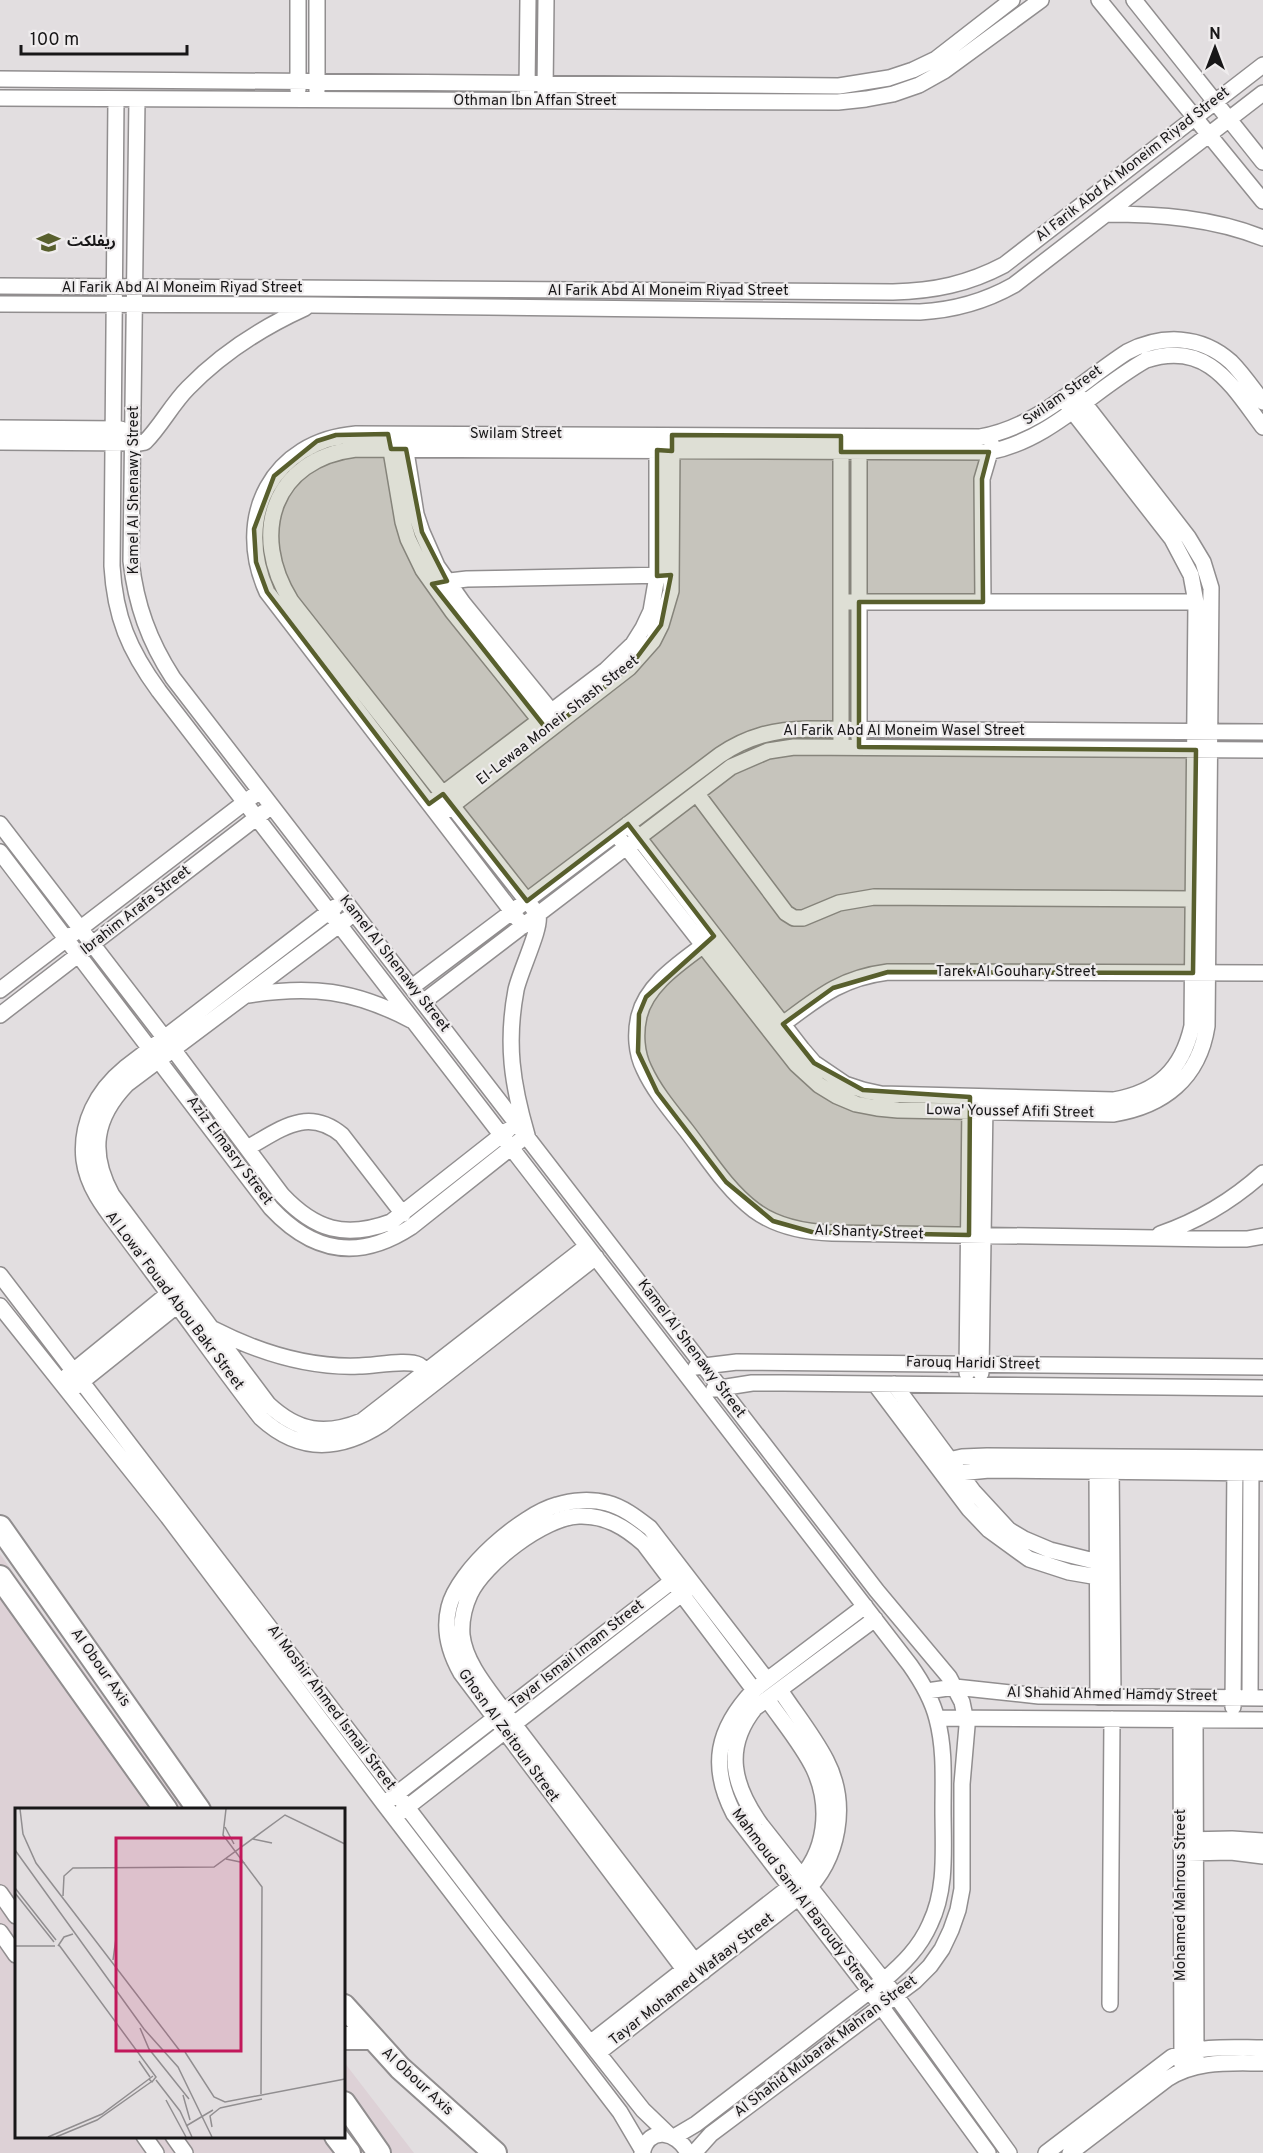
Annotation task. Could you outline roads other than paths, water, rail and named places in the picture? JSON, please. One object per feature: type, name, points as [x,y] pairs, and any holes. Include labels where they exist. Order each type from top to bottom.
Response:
[{"type":"highway","name":"Al Obour Axis","points":[[0,1527],[198,1808]]},
{"type":"highway","name":"Al Obour Axis","points":[[0,1576],[165,1808]]},
{"type":"highway","name":"Al Obour Axis","points":[[345,2007],[370,2038],[433,2099],[495,2153]]},
{"type":"highway","points":[[345,2038],[370,2038]]},
{"type":"highway","points":[[345,2104],[379,2153]]},
{"type":"highway","points":[[338,2138],[349,2153]]},
{"type":"street","points":[[298,0],[298,100]]},
{"type":"street","points":[[316,100],[317,0]]},
{"type":"street","points":[[527,101],[528,0]]},
{"type":"street","points":[[545,101],[546,0]]},
{"type":"street","name":"Othman Ibn Affan Street","points":[[0,79],[830,86],[864,83],[913,70],[936,59],[1012,0]]},
{"type":"street","name":"Othman Ibn Affan Street","points":[[0,98],[838,102],[893,94],[919,85],[944,71],[1041,0]]},
{"type":"street","points":[[1099,0],[1263,201]]},
{"type":"street","points":[[1134,0],[1263,162]]},
{"type":"street","name":"Al Farik Abd Al Moneim Riyad Street","points":[[0,286],[893,292],[940,289],[984,276],[1004,265],[1263,65]]},
{"type":"street","name":"Al Farik Abd Al Moneim Riyad Street","points":[[0,304],[921,312],[945,310],[987,299],[1014,285],[1263,93]]},
{"type":"street","name":"Kamel Al Shenawy Street","points":[[116,99],[112,566],[113,593],[119,620],[129,645],[142,669],[915,1672],[927,1691],[937,1718]]},
{"type":"street","name":"Kamel Al Shenawy Street","points":[[137,99],[131,561],[134,586],[145,627],[159,657],[870,1582],[940,1665],[955,1687],[966,1718]]},
{"type":"street","points":[[1106,214],[1167,216],[1197,220],[1227,226],[1263,238]]},
{"type":"street","points":[[0,442],[133,436],[145,442],[188,388],[233,348],[267,327],[312,305]]},
{"type":"street","name":"Swilam Street","points":[[523,926],[267,592],[256,562],[254,545],[258,510],[264,493],[274,476],[301,450],[336,435],[397,441],[841,444],[980,437],[998,434],[1023,424],[1120,356],[1142,344],[1176,339],[1200,344],[1219,354],[1241,373],[1263,402]]},
{"type":"street","name":"Swilam Street","points":[[859,444],[989,452],[1025,441],[1146,360],[1174,354],[1204,361],[1218,370],[1263,427]]},
{"type":"street","points":[[1068,394],[1188,537],[1205,568],[1211,588],[1212,602],[1203,732]]},
{"type":"street","points":[[1078,406],[1172,539],[1191,574],[1196,602],[1203,750]]},
{"type":"street","points":[[0,428],[113,436]]},
{"type":"street","points":[[983,602],[982,486],[989,452],[998,434]]},
{"type":"street","points":[[397,441],[399,505],[408,539],[440,583],[550,721]]},
{"type":"street","name":"Swilam Street","points":[[397,441],[338,451],[304,468],[291,481],[280,496],[273,514],[270,550],[274,568],[291,601],[537,915]]},
{"type":"street","name":"El-Lewaa Moneir Shash Street","points":[[433,810],[550,721],[629,668],[653,641],[667,609],[664,575],[665,443]]},
{"type":"street","points":[[841,444],[841,747]]},
{"type":"street","points":[[859,444],[859,747]]},
{"type":"street","points":[[440,583],[467,579],[664,575]]},
{"type":"street","points":[[841,602],[1196,602]]},
{"type":"street","name":"Al Farik Abd Al Moneim Wasel Street","points":[[412,987],[720,755],[751,737],[788,730],[841,729],[1263,732]]},
{"type":"street","name":"Al Farik Abd Al Moneim Wasel Street","points":[[423,1002],[731,768],[768,751],[794,747],[1263,750]]},
{"type":"street","name":"Lowa' Youssef Afifi Street","points":[[622,829],[709,941],[796,1064],[819,1085],[837,1096],[856,1104],[877,1108],[1114,1100],[1146,1091],[1160,1082],[1172,1071],[1188,1042],[1201,973],[1203,750]]},
{"type":"street","name":"Lowa' Youssef Afifi Street","points":[[1201,973],[1194,899],[1203,750]]},
{"type":"street","name":"Ibrahim Arafa Street","points":[[0,990],[260,790]]},
{"type":"street","points":[[697,794],[786,913],[798,919],[838,903],[862,898],[1194,899]]},
{"type":"street","name":"Ibrahim Arafa Street","points":[[0,1016],[272,806]]},
{"type":"street","name":"Aziz Elmasry Street","points":[[0,824],[282,1195],[296,1210],[313,1222],[332,1229],[352,1231],[372,1229],[391,1222],[502,1135],[522,1129]]},
{"type":"street","name":"Aziz Elmasry Street","points":[[0,852],[271,1208],[287,1225],[306,1238],[327,1246],[350,1248],[372,1246],[394,1238],[512,1148],[522,1129]]},
{"type":"street","name":"Al Lowa' Fouad Abou Bakr Street","points":[[345,900],[169,1044],[156,1054],[124,1068],[104,1088],[86,1124],[84,1142],[84,1161],[97,1195],[178,1295],[261,1418],[280,1432],[302,1442],[323,1445],[344,1443],[364,1436],[430,1377],[591,1252]]},
{"type":"street","name":"Al Lowa' Fouad Abou Bakr Street","points":[[169,1044],[246,995],[355,913]]},
{"type":"street","points":[[522,1129],[512,1076],[511,1016],[516,987],[525,958],[538,929],[537,915]]},
{"type":"street","name":"Lowa' Youssef Afifi Street","points":[[709,941],[783,1024],[814,1063],[845,1084],[881,1094],[977,1105]]},
{"type":"street","name":"Al Shanty Street","points":[[709,941],[658,982],[646,997],[639,1014],[636,1033],[638,1052],[644,1070],[657,1092],[739,1197],[773,1221],[812,1232],[1247,1239],[1263,1236]]},
{"type":"street","name":"Tarek Al Gouhary Street","points":[[783,1024],[833,988],[869,974],[888,972],[1263,973]]},
{"type":"street","points":[[246,995],[280,990],[328,991],[361,998],[390,1009],[414,1022]]},
{"type":"street","points":[[974,1385],[977,1105]]},
{"type":"street","points":[[247,1148],[289,1125],[311,1121],[333,1127],[342,1135],[404,1214]]},
{"type":"street","points":[[1148,1238],[1182,1226],[1215,1209],[1263,1173]]},
{"type":"street","name":"Al Moshir Ahmed Ismail Street","points":[[0,1275],[594,2048],[648,2116],[683,2144],[688,2153]]},
{"type":"street","points":[[65,1386],[178,1295]]},
{"type":"street","name":"Al Lowa' Fouad Abou Bakr Street","points":[[178,1295],[211,1327],[268,1404],[286,1419],[307,1428],[326,1430],[345,1428],[362,1421],[430,1377]]},
{"type":"street","name":"Al Moshir Ahmed Ismail Street","points":[[0,1306],[168,1517],[620,2112],[642,2152]]},
{"type":"street","points":[[211,1327],[250,1346],[292,1359],[356,1366],[412,1363],[418,1365],[430,1377]]},
{"type":"street","name":"Farouq Haridi Street","points":[[684,1371],[704,1365],[737,1362],[1263,1367]]},
{"type":"street","name":"Farouq Haridi Street","points":[[700,1393],[720,1387],[752,1383],[1263,1388]]},
{"type":"street","points":[[875,1384],[947,1468],[997,1518],[1024,1539],[1098,1569]]},
{"type":"street","points":[[894,1384],[947,1468]]},
{"type":"street","points":[[947,1468],[987,1456],[1104,1464],[1257,1465],[1256,1698]]},
{"type":"street","points":[[1104,1464],[1098,1569],[1105,1697]]},
{"type":"street","points":[[1104,1464],[1105,1697]]},
{"type":"street","points":[[1233,1720],[1235,1465]]},
{"type":"street","name":"Ghosn Al Zeitoun Street","points":[[693,1971],[499,1715],[466,1651],[462,1636],[463,1614],[484,1564],[544,1526],[558,1520],[577,1516],[596,1517],[614,1522],[631,1531],[645,1544],[678,1576],[767,1680]]},
{"type":"street","points":[[1234,1557],[1257,1559]]},
{"type":"street","name":"Tayar Ismail Imam Street","points":[[384,1804],[678,1576]]},
{"type":"street","points":[[1234,1578],[1257,1578]]},
{"type":"street","name":"Tayar Ismail Imam Street","points":[[394,1817],[688,1589]]},
{"type":"street","name":"Ghosn Al Zeitoun Street","points":[[688,1589],[754,1690]]},
{"type":"street","name":"Mahmoud Sami Al Baroudy Street","points":[[865,1606],[754,1690],[740,1704],[729,1721],[722,1739],[719,1758],[720,1778],[725,1797],[734,1814],[884,1980],[1009,2153]]},
{"type":"street","name":"Mahmoud Sami Al Baroudy Street","points":[[875,1619],[773,1694],[746,1720],[735,1749],[737,1777],[753,1814],[800,1887],[881,2007],[988,2153]]},
{"type":"street","name":"Al Shahid Ahmed Hamdy Street","points":[[927,1691],[955,1687],[1018,1695],[1256,1698]]},
{"type":"street","name":"Tayar Mohamed Wafaay Street","points":[[594,2048],[822,1872],[831,1855],[836,1836],[838,1808],[827,1783],[827,1761],[816,1744],[773,1694]]},
{"type":"street","name":"Al Shahid Ahmed Hamdy Street","points":[[937,1718],[1263,1720]]},
{"type":"street","name":"Al Shahid Mubarak Mahran Street","points":[[642,2152],[652,2137],[663,2134],[671,2135],[703,2119],[900,1967],[922,1940],[934,1916],[941,1890],[943,1773],[937,1718]]},
{"type":"street","name":"Al Shahid Mubarak Mahran Street","points":[[694,2153],[711,2134],[896,1996],[930,1966],[951,1930],[958,1910],[962,1872],[962,1793],[967,1737],[966,1718]]},
{"type":"street","points":[[1110,2004],[1112,1719]]},
{"type":"street","name":"Mohamed Mahrous Street","points":[[1188,1720],[1189,2068]]},
{"type":"street","points":[[1188,1846],[1263,1841]]},
{"type":"street","points":[[1188,1846],[1263,1856]]},
{"type":"street","points":[[0,1893],[15,1915]]},
{"type":"street","points":[[0,1932],[15,1954]]},
{"type":"street","points":[[1046,2153],[1163,2062],[1189,2051],[1263,2048]]},
{"type":"street","points":[[1070,2153],[1167,2079],[1189,2068],[1263,2062]]},
{"type":"street","points":[[958,2111],[972,2101]]},
{"type":"street","points":[[145,2138],[156,2153]]},
{"type":"street","points":[[174,2138],[184,2153]]},
{"type":"place","name":"ريفلكت","points":[[49,242]]}]
